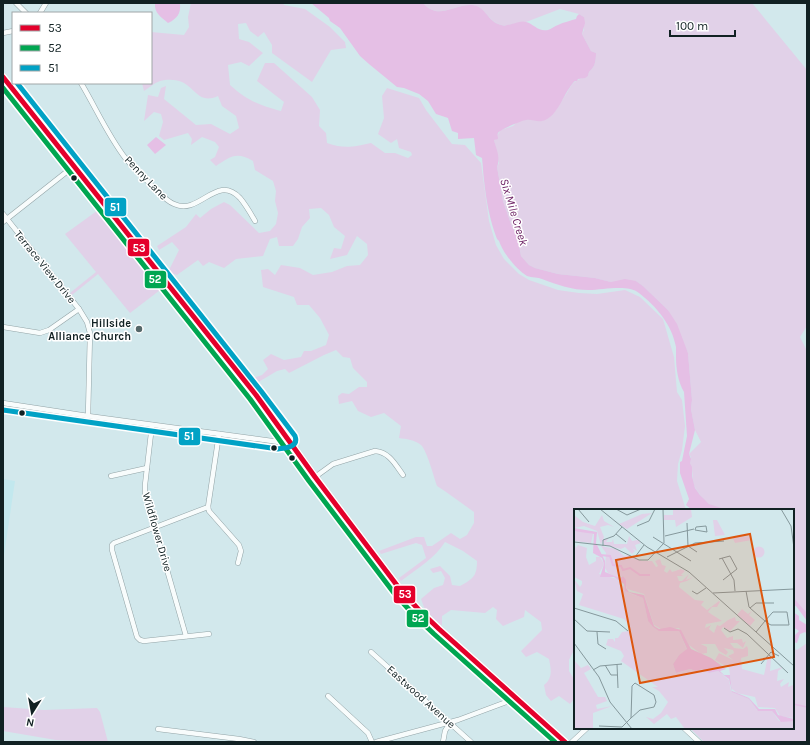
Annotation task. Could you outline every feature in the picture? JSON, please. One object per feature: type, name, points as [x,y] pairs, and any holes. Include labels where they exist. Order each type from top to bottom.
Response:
[{"type":"highway","points":[[3,77],[180,302],[256,395],[384,569],[418,609],[565,742]]},
{"type":"street","points":[[16,3],[25,12]]},
{"type":"street","points":[[41,12],[46,3]]},
{"type":"street","name":"Penny Lane","points":[[82,84],[125,158],[169,202],[179,206],[191,206],[213,192],[229,192],[240,198],[255,221]]},
{"type":"street","points":[[5,221],[74,166]]},
{"type":"street","name":"Terrace View Drive","points":[[3,214],[5,221],[79,309],[87,322],[90,334],[88,416]]},
{"type":"street","points":[[3,327],[40,333],[49,330],[79,309]]},
{"type":"street","points":[[3,403],[279,442],[289,440]]},
{"type":"street","name":"Wildflower Drive","points":[[152,425],[145,493],[156,527],[186,636]]},
{"type":"street","points":[[219,434],[208,507],[209,511],[239,545],[240,551],[238,563]]},
{"type":"street","points":[[316,477],[333,464],[375,451],[380,451],[392,459],[403,475]]},
{"type":"street","points":[[111,476],[147,468]]},
{"type":"street","points":[[208,507],[114,543],[112,545],[112,550],[138,638],[144,641],[209,634]]},
{"type":"street","name":"Eastwood Avenue","points":[[371,652],[471,742]]},
{"type":"street","points":[[328,696],[368,733],[372,742]]},
{"type":"street","points":[[376,742],[450,723],[517,698]]},
{"type":"street","points":[[443,742],[445,731],[450,723]]},
{"type":"street","points":[[158,729],[254,742]]},
{"type":"street","points":[[572,742],[586,729]]},
{"type":"street","points":[[685,729],[697,741]]},
{"type":"shaded area","points":[[155,3],[180,4],[179,13],[174,20],[168,23],[157,12]]},
{"type":"shaded area","points":[[191,3],[283,3],[284,5],[305,9],[330,27],[345,42],[346,48],[331,50],[312,82],[272,53],[272,45],[264,32],[258,37],[250,31],[246,23],[238,24],[239,39],[249,42],[263,53],[249,66],[241,62],[228,65],[230,85],[242,95],[254,102],[281,111],[284,102],[257,81],[265,63],[274,63],[312,97],[320,110],[319,126],[326,133],[327,143],[349,147],[371,143],[385,153],[395,153],[408,158],[412,155],[411,152],[399,148],[397,139],[391,143],[378,134],[384,118],[382,96],[387,88],[419,98],[426,110],[452,144],[465,145],[481,163],[489,221],[496,245],[504,259],[519,274],[529,280],[558,290],[597,294],[625,290],[640,297],[663,319],[674,357],[677,392],[682,400],[685,426],[682,450],[678,464],[677,481],[686,509],[574,509],[574,652],[569,660],[569,671],[574,679],[574,699],[570,704],[559,696],[551,701],[546,695],[544,685],[549,679],[551,670],[549,659],[537,652],[526,657],[521,651],[542,630],[541,622],[525,610],[524,617],[503,626],[496,619],[497,610],[493,607],[485,613],[451,610],[442,616],[442,626],[425,610],[421,599],[434,588],[443,585],[445,578],[441,571],[433,573],[430,569],[440,566],[450,576],[452,585],[460,586],[475,574],[477,561],[463,551],[445,542],[431,558],[401,581],[399,578],[426,558],[422,545],[416,543],[381,554],[379,551],[416,537],[424,537],[427,546],[432,546],[451,533],[460,539],[467,535],[474,523],[474,512],[437,486],[428,458],[421,445],[407,439],[399,438],[401,426],[384,413],[371,417],[358,411],[352,401],[339,404],[338,396],[342,393],[349,394],[359,387],[367,387],[367,382],[353,368],[350,358],[343,357],[336,350],[289,373],[285,369],[277,371],[255,384],[250,379],[262,375],[268,369],[263,360],[271,354],[284,360],[301,357],[304,351],[311,351],[326,345],[329,335],[320,318],[309,305],[297,305],[294,297],[263,287],[261,270],[268,269],[275,275],[281,265],[300,268],[313,275],[332,272],[347,266],[360,265],[368,255],[367,244],[357,236],[347,255],[330,259],[334,248],[341,249],[345,236],[334,227],[329,215],[321,208],[309,209],[310,218],[302,227],[298,239],[293,246],[279,246],[277,237],[270,239],[263,256],[236,259],[224,268],[209,262],[203,266],[198,260],[177,275],[168,272],[179,250],[172,242],[159,250],[157,246],[186,227],[196,214],[200,218],[211,209],[224,202],[230,205],[259,233],[270,231],[276,224],[278,213],[275,201],[276,191],[273,181],[255,170],[253,161],[242,156],[233,156],[216,166],[210,160],[215,157],[219,147],[215,142],[202,137],[191,145],[192,139],[188,133],[164,140],[159,136],[163,122],[161,114],[154,112],[144,121],[148,95],[158,97],[161,88],[166,86],[164,99],[196,125],[211,124],[230,134],[239,128],[236,116],[222,106],[218,96],[203,98],[184,83],[172,80],[160,81],[144,91],[142,84],[152,84],[152,32],[184,35],[189,27],[188,17]]},
{"type":"shaded area","points":[[311,3],[423,3],[435,11],[472,5],[480,8],[493,21],[500,25],[508,25],[523,21],[541,30],[548,30],[562,23],[576,19],[579,14],[584,17],[585,23],[582,34],[591,51],[596,53],[595,64],[588,76],[578,79],[571,85],[557,110],[548,119],[542,121],[526,120],[516,123],[499,132],[498,139],[494,140],[498,156],[497,167],[503,201],[512,227],[517,235],[521,256],[529,265],[558,274],[595,278],[611,282],[625,279],[636,281],[668,310],[677,324],[688,353],[692,400],[691,409],[695,430],[689,454],[695,488],[709,504],[724,509],[691,509],[686,505],[689,499],[680,473],[680,462],[682,461],[687,436],[684,392],[678,375],[674,339],[671,331],[658,310],[646,298],[634,290],[615,288],[582,290],[570,288],[540,278],[527,276],[514,265],[497,239],[490,218],[482,158],[476,155],[474,138],[458,139],[458,133],[452,131],[448,118],[436,114],[428,101],[419,94],[397,87],[369,64],[360,56],[340,28],[330,21],[329,18]]},
{"type":"shaded area","points":[[423,3],[752,3],[807,70],[807,326],[800,337],[807,351],[807,613],[794,598],[794,509],[719,508],[707,502],[694,486],[690,463],[691,457],[689,454],[701,442],[695,430],[691,409],[692,400],[688,353],[668,310],[636,281],[611,282],[595,278],[558,274],[535,268],[529,265],[521,256],[517,235],[512,227],[503,201],[497,167],[499,163],[494,140],[501,130],[513,126],[517,122],[526,119],[542,121],[556,110],[574,82],[588,76],[595,64],[596,53],[591,51],[582,34],[584,30],[584,17],[579,14],[560,9],[526,22],[502,25],[494,21],[480,8],[472,5],[465,5],[441,11],[435,11]]},
{"type":"shaded area","points":[[156,137],[166,145],[155,154],[147,145]]},
{"type":"shaded area","points":[[101,208],[164,287],[130,313],[98,274],[72,295],[70,293],[96,272],[65,234]]},
{"type":"shaded area","points":[[3,479],[15,481],[3,562]]},
{"type":"shaded area","points":[[794,598],[807,613],[807,621],[796,606],[794,606]]},
{"type":"shaded area","points":[[794,613],[799,616],[799,620],[807,625],[807,634],[805,632],[800,634],[797,643],[794,642],[794,635],[799,631],[794,628]]},
{"type":"shaded area","points":[[807,643],[807,742],[704,742],[691,729],[794,729],[794,648],[797,650]]},
{"type":"shaded area","points":[[3,707],[44,710],[97,708],[100,712],[108,742],[56,740],[3,731]]},
{"type":"waterway","points":[[794,704],[807,707]]},
{"type":"transit line","name":"53","points":[[3,77],[256,395],[315,477],[399,588],[439,629],[565,742]]},
{"type":"transit line","name":"51","points":[[3,410],[278,449],[291,446],[296,440],[295,436],[261,391],[18,84]]},
{"type":"transit line","name":"52","points":[[3,88],[250,399],[309,481],[394,593],[434,634],[555,742]]},
{"type":"place","name":"Hillside Alliance Church","points":[[139,329]]},
{"type":"water label","name":"Six Mile Creek","points":[[514,212]]}]
